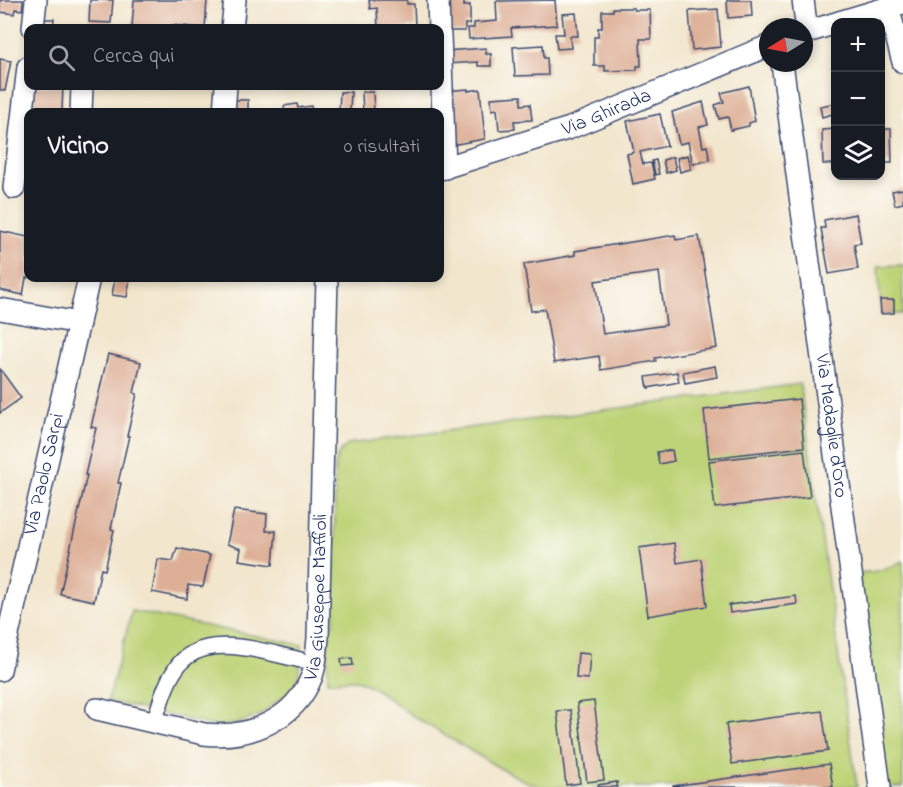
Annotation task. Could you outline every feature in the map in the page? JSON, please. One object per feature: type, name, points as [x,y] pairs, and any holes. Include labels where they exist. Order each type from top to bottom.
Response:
[{"type":"street","points":[[33,24],[36,0]]},
{"type":"street","points":[[232,24],[235,0]]},
{"type":"street","points":[[438,0],[439,24]]},
{"type":"street","points":[[803,0],[805,18]]},
{"type":"street","points":[[851,18],[884,6],[903,62]]},
{"type":"street","points":[[813,30],[831,25]]},
{"type":"street","name":"Via Ghirada","points":[[444,168],[570,128],[759,50]]},
{"type":"street","name":"Via Medaglie d'Oro","points":[[783,72],[880,787]]},
{"type":"street","points":[[14,188],[25,90]]},
{"type":"street","points":[[81,108],[82,90]]},
{"type":"street","points":[[224,108],[226,90]]},
{"type":"street","points":[[441,90],[441,108]]},
{"type":"street","name":"Via Paolo Sarpi","points":[[0,670],[88,282]]},
{"type":"street","name":"Via Giuseppe Maffioli","points":[[98,709],[204,734],[222,736],[240,734],[273,722],[300,696],[311,677],[316,660],[318,638],[327,282]]},
{"type":"street","points":[[0,309],[79,324]]},
{"type":"street","points":[[157,713],[164,691],[176,668],[190,655],[214,646],[237,647],[301,660]]},
{"type":"green space","points":[[903,265],[903,314],[881,314],[878,266]]},
{"type":"green space","points":[[800,384],[857,787],[541,787],[496,766],[411,715],[363,682],[328,681],[327,630],[334,623],[335,464],[338,455],[348,444]]},
{"type":"green space","points":[[903,561],[903,787],[885,787],[854,572],[879,570]]},
{"type":"green space","points":[[132,611],[302,645],[298,680],[289,692],[260,715],[237,724],[215,726],[108,701]]},
{"type":"building","points":[[0,0],[23,0],[22,10],[15,9],[14,14],[0,12]]},
{"type":"building","points":[[90,0],[113,0],[111,23],[89,22]]},
{"type":"building","points":[[134,0],[207,0],[205,24],[132,24]]},
{"type":"building","points":[[369,0],[407,0],[407,4],[414,4],[415,24],[378,24],[377,8],[370,9]]},
{"type":"building","points":[[464,0],[464,6],[470,5],[470,24],[465,24],[465,31],[449,31],[448,1]]},
{"type":"building","points":[[555,0],[557,25],[511,28],[512,36],[469,39],[468,28],[474,28],[474,23],[497,21],[496,1]]},
{"type":"building","points":[[727,0],[751,0],[752,16],[728,18]]},
{"type":"building","points":[[613,8],[650,10],[651,39],[640,39],[641,66],[637,66],[637,70],[605,71],[605,66],[594,66],[594,37],[598,37],[598,28],[602,28],[602,11],[613,11]]},
{"type":"building","points":[[718,9],[721,47],[692,50],[689,11]]},
{"type":"building","points":[[576,13],[578,36],[570,36],[571,48],[557,49],[555,34],[564,34],[562,14]]},
{"type":"building","points":[[39,19],[54,19],[53,24],[39,24]]},
{"type":"building","points":[[543,45],[544,58],[547,58],[548,75],[515,76],[513,47]]},
{"type":"building","points":[[486,48],[486,54],[491,54],[491,66],[478,66],[478,62],[447,64],[445,51]]},
{"type":"building","points":[[0,59],[11,61],[5,91],[0,90]]},
{"type":"building","points":[[749,86],[755,121],[749,123],[749,126],[731,130],[728,117],[719,119],[715,105],[724,102],[721,93]]},
{"type":"building","points":[[468,89],[468,91],[480,89],[485,139],[451,145],[446,91]]},
{"type":"building","points":[[34,90],[63,90],[62,108],[32,108]]},
{"type":"building","points":[[340,92],[351,92],[350,108],[339,108]]},
{"type":"building","points":[[362,92],[373,92],[374,108],[363,108]]},
{"type":"building","points":[[521,96],[521,105],[530,104],[532,120],[514,121],[515,129],[499,130],[497,109],[492,110],[491,98]]},
{"type":"building","points":[[233,100],[248,100],[248,108],[232,108]]},
{"type":"building","points":[[703,102],[708,125],[699,127],[703,147],[707,146],[710,160],[693,164],[688,142],[679,144],[672,112]]},
{"type":"building","points":[[297,104],[298,108],[284,108],[284,106]]},
{"type":"building","points":[[831,104],[831,114],[822,117],[820,106]]},
{"type":"building","points":[[660,114],[667,146],[640,152],[643,164],[651,163],[655,179],[633,184],[627,154],[634,152],[627,121]]},
{"type":"building","points":[[831,129],[831,164],[823,164],[822,130]]},
{"type":"building","points":[[885,129],[891,129],[892,163],[885,163]]},
{"type":"building","points":[[688,155],[691,169],[680,172],[677,158]]},
{"type":"building","points":[[673,157],[676,170],[666,173],[663,160]]},
{"type":"building","points":[[656,160],[659,174],[655,175],[652,161]]},
{"type":"building","points":[[903,189],[903,203],[895,205],[892,191]]},
{"type":"building","points":[[856,214],[861,243],[854,244],[858,269],[829,274],[821,228],[825,228],[824,220]]},
{"type":"building","points":[[0,231],[24,236],[25,282],[23,295],[0,290]]},
{"type":"building","points":[[675,235],[676,240],[699,236],[717,348],[601,370],[599,356],[554,363],[545,309],[531,311],[524,264],[575,255],[575,251]],"holes":[[[659,272],[666,325],[603,334],[595,281]]]},
{"type":"building","points":[[114,282],[129,282],[127,297],[112,295]]},
{"type":"building","points":[[880,300],[894,300],[894,313],[881,314]]},
{"type":"building","points":[[108,354],[141,362],[134,393],[137,394],[118,483],[121,483],[111,529],[114,530],[105,570],[101,569],[94,601],[60,594],[87,475],[85,475],[96,428],[91,427]]},
{"type":"building","points":[[715,366],[717,377],[685,383],[683,372]]},
{"type":"building","points":[[0,369],[21,398],[0,413]]},
{"type":"building","points":[[677,372],[679,382],[648,388],[646,377]]},
{"type":"building","points":[[799,399],[804,447],[709,458],[704,410]]},
{"type":"building","points":[[672,450],[674,461],[659,464],[657,452]]},
{"type":"building","points":[[804,450],[810,497],[715,508],[709,461]]},
{"type":"building","points":[[234,510],[267,514],[266,531],[276,531],[273,565],[239,560],[241,549],[227,544]]},
{"type":"building","points":[[674,543],[677,563],[701,559],[707,606],[648,616],[639,548]]},
{"type":"building","points":[[177,548],[210,555],[203,587],[188,585],[187,599],[152,592],[158,559],[173,561]]},
{"type":"building","points":[[796,596],[797,604],[730,613],[729,605]]},
{"type":"building","points":[[578,653],[590,654],[588,679],[576,678]]},
{"type":"building","points":[[352,658],[353,665],[342,666],[341,659]]},
{"type":"building","points":[[594,701],[604,780],[587,782],[577,703]]},
{"type":"building","points":[[571,710],[580,783],[566,785],[557,711]]},
{"type":"building","points":[[822,711],[828,751],[732,764],[726,724]]},
{"type":"building","points":[[829,764],[833,787],[673,787],[673,786]]},
{"type":"building","points":[[617,782],[617,787],[598,787],[598,785]]}]
